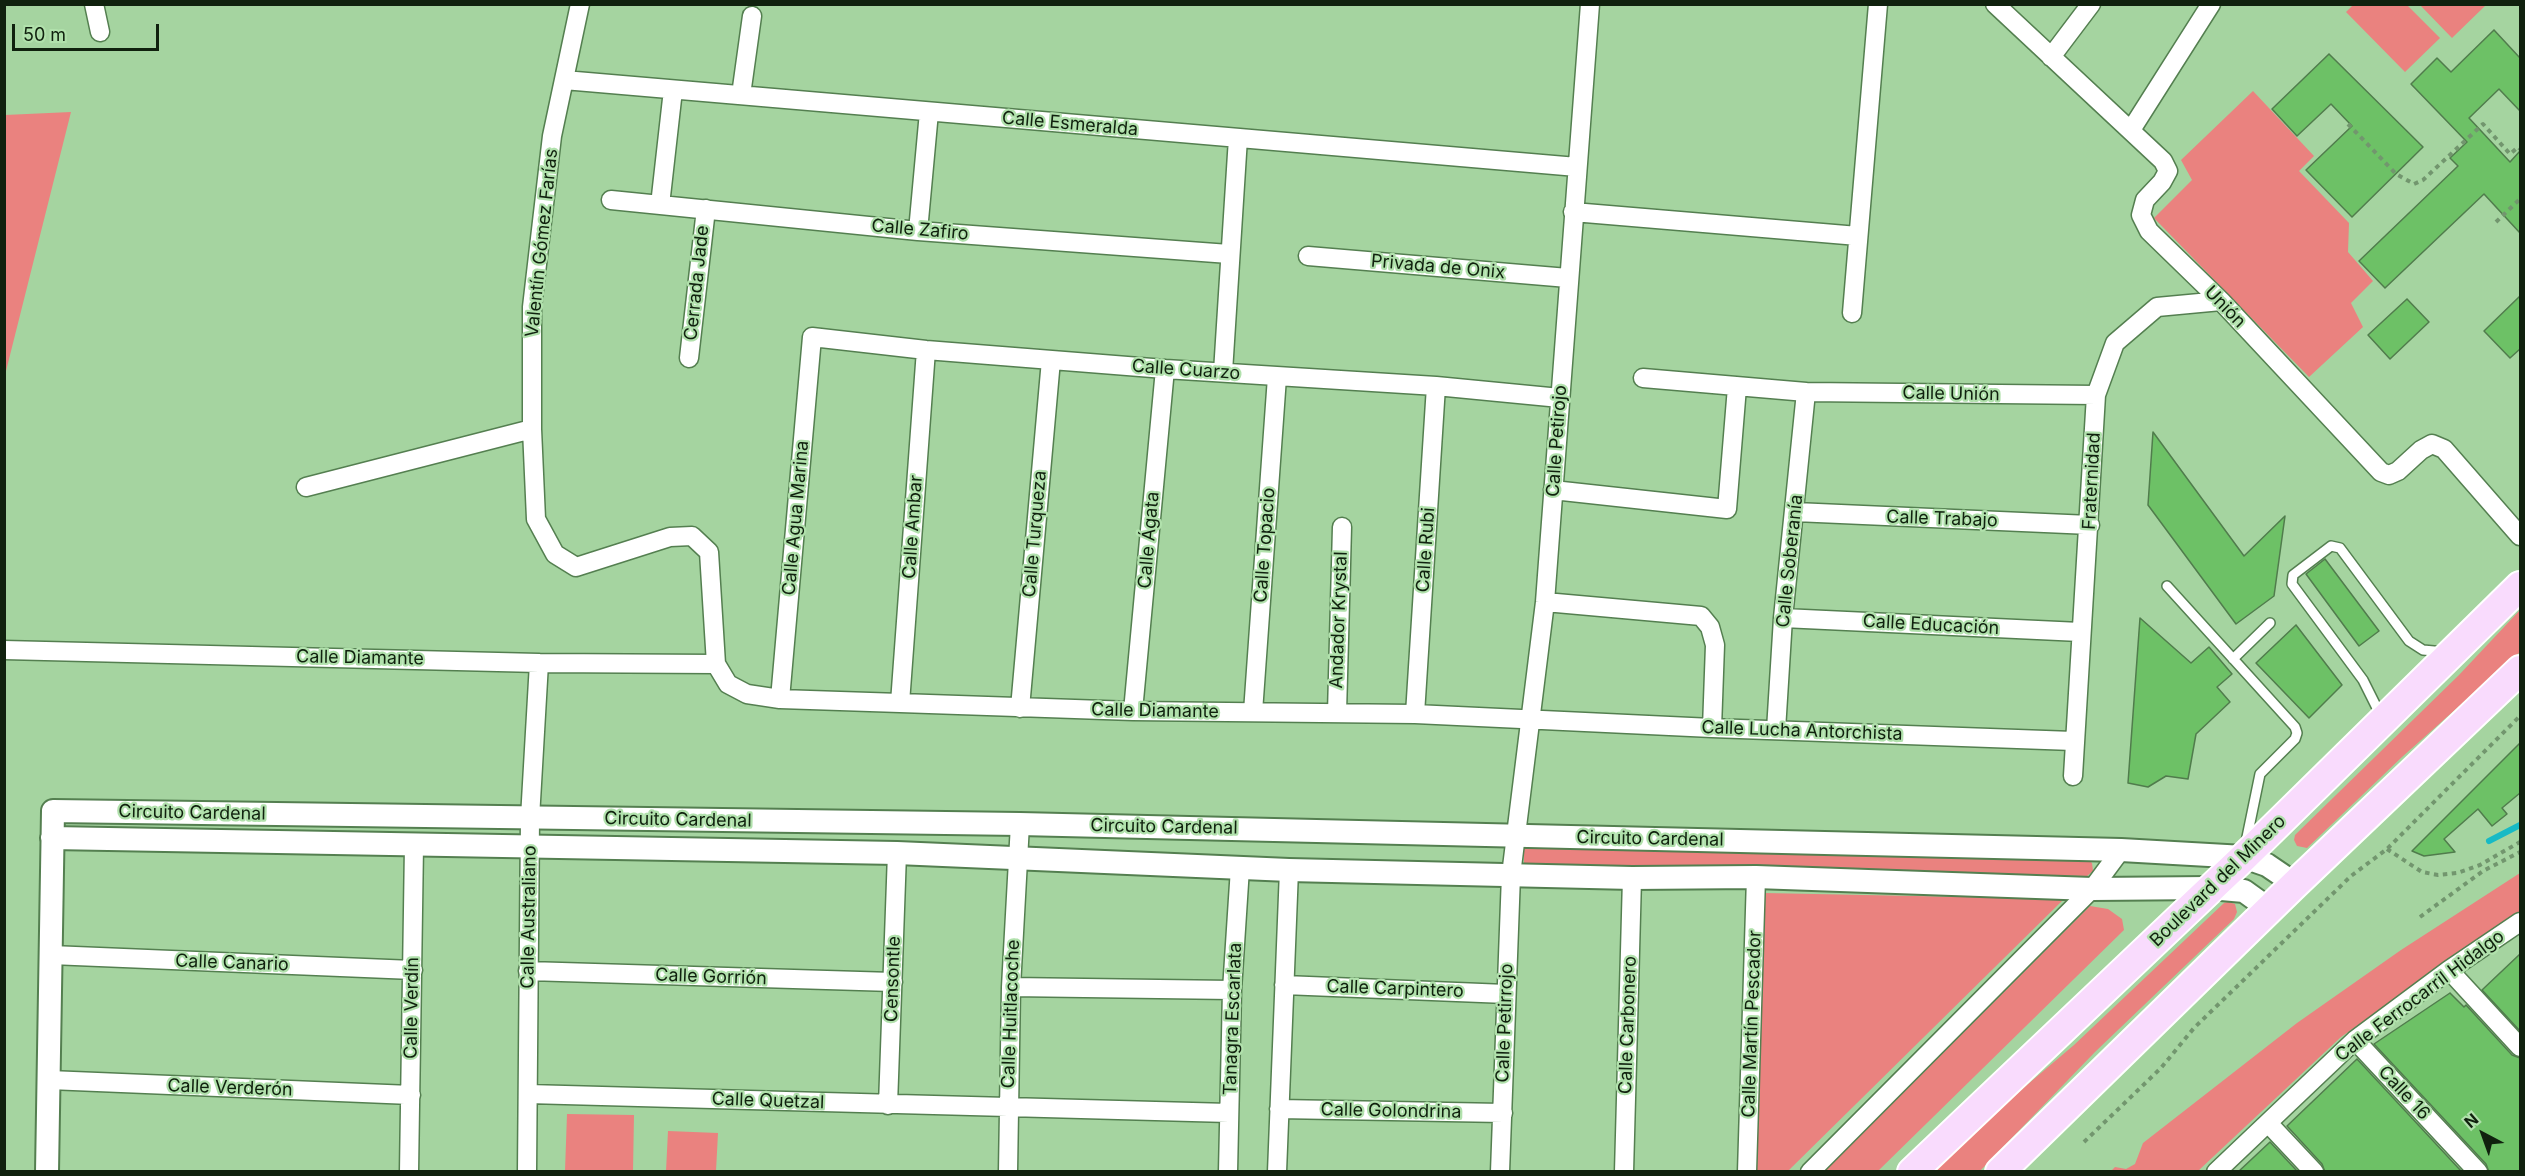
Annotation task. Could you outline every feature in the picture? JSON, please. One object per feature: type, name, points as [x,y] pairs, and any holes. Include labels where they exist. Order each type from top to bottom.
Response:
[{"type":"main road","name":"Boulevard del Minero","points":[[1912,1172],[2244,857],[2520,586]]},
{"type":"main road","points":[[2000,1172],[2269,909],[2520,670]]},
{"type":"street","points":[[94,4],[100,32]]},
{"type":"street","name":"Valentín Gómez Farías","points":[[580,4],[552,135],[532,307],[532,429],[536,519],[555,555],[576,567],[670,537],[692,536],[709,552],[716,664]]},
{"type":"street","name":"Calle Petirojo","points":[[1510,875],[1545,602],[1590,4]]},
{"type":"street","points":[[1852,313],[1878,4]]},
{"type":"street","name":"Unión","points":[[1995,4],[2163,161],[2168,171],[2162,182],[2145,200],[2142,215],[2149,231],[2221,302],[2381,472],[2389,475],[2398,471],[2421,450],[2432,444],[2444,449],[2520,536]]},
{"type":"street","points":[[2051,57],[2091,4]]},
{"type":"street","points":[[2131,130],[2211,4]]},
{"type":"street","points":[[741,95],[752,16]]},
{"type":"street","name":"Calle Esmeralda","points":[[564,80],[1577,167]]},
{"type":"street","points":[[660,205],[673,90]]},
{"type":"street","points":[[918,231],[929,112]]},
{"type":"street","points":[[1223,372],[1238,138]]},
{"type":"street","name":"Calle Zafiro","points":[[611,201],[918,231],[1229,254]]},
{"type":"street","name":"Cerrada Jade","points":[[689,358],[706,209]]},
{"type":"street","points":[[1574,212],[1858,236]]},
{"type":"street","name":"Privada de Onix","points":[[1308,256],[1568,278]]},
{"type":"street","name":"Fraternidad","points":[[2073,776],[2073,741],[2090,525],[2096,395],[2115,343],[2157,307],[2221,302]]},
{"type":"street","name":"Calle Cuarzo","points":[[812,337],[926,350],[1277,377],[1436,386],[1560,398]]},
{"type":"street","name":"Calle Agua Marina","points":[[780,699],[812,337]]},
{"type":"street","name":"Calle Ambar","points":[[900,704],[926,350]]},
{"type":"street","name":"Calle Turqueza","points":[[1020,708],[1051,360]]},
{"type":"street","name":"Calle Ágata","points":[[1133,711],[1165,369]]},
{"type":"street","name":"Calle Topacio","points":[[1253,712],[1277,377]]},
{"type":"street","name":"Calle Unión","points":[[1643,378],[1806,392],[2096,395]]},
{"type":"street","name":"Calle Rubi","points":[[1415,714],[1436,386]]},
{"type":"street","points":[[1553,490],[1727,509],[1737,387]]},
{"type":"street","name":"Calle Soberanía","points":[[1776,730],[1783,618],[1806,392]]},
{"type":"street","points":[[306,487],[532,429]]},
{"type":"street","name":"Calle Trabajo","points":[[1795,512],[2090,525]]},
{"type":"street","name":"Andador Krystal","points":[[1336,713],[1342,527]]},
{"type":"street","points":[[1545,602],[1701,616],[1710,627],[1715,645],[1712,728]]},
{"type":"street","name":"Calle Educación","points":[[1783,618],[2080,632]]},
{"type":"street","name":"Calle Diamante","points":[[4,650],[539,663],[716,664],[728,684],[747,694],[780,699],[1133,711],[1415,714],[1531,720]]},
{"type":"street","name":"Calle Australiano","points":[[527,1172],[530,818],[539,663]]},
{"type":"street","name":"Calle Lucha Antorchista","points":[[1531,720],[2073,741]]},
{"type":"street","name":"Circuito Cardenal","points":[[47,1172],[53,811],[1020,824],[2121,850],[2244,857],[2267,865],[2295,884]]},
{"type":"street","name":"Calle Huitlacoche","points":[[1008,1172],[1011,987],[1020,824]]},
{"type":"street","name":"Circuito Cardenal","points":[[52,838],[897,853],[1289,870],[1632,878],[1756,877],[2092,889],[2210,888],[2244,891],[2269,909]]},
{"type":"street","name":"Calle Verdín","points":[[409,1172],[414,845]]},
{"type":"street","points":[[1810,1172],[2092,889],[2121,850]]},
{"type":"street","name":"Censontle","points":[[888,1105],[897,853]]},
{"type":"street","name":"Tanagra Escarlata","points":[[1228,1172],[1232,990],[1240,868]]},
{"type":"street","points":[[1277,1172],[1289,870]]},
{"type":"street","name":"Calle Petirrojo","points":[[1500,1172],[1510,875]]},
{"type":"street","name":"Calle Martín Pescador","points":[[1747,1172],[1756,877]]},
{"type":"street","name":"Calle Carbonero","points":[[1624,1172],[1632,878]]},
{"type":"street","name":"Calle Ferrocarril Hidalgo","points":[[2216,1172],[2355,1040],[2449,970],[2520,922]]},
{"type":"street","name":"Calle Canario","points":[[51,955],[413,970]]},
{"type":"street","points":[[2449,970],[2520,1047]]},
{"type":"street","name":"Calle Gorrión","points":[[528,971],[893,982]]},
{"type":"street","name":"Calle Carpintero","points":[[1284,984],[1506,994]]},
{"type":"street","points":[[1011,987],[1232,990]]},
{"type":"street","name":"Calle 16","points":[[2355,1040],[2478,1172]]},
{"type":"street","name":"Calle Verderón","points":[[48,1080],[411,1095]]},
{"type":"street","name":"Calle Quetzal","points":[[528,1094],[888,1105],[1008,1106]]},
{"type":"street","points":[[1008,1106],[1229,1113]]},
{"type":"street","name":"Calle Golondrina","points":[[1279,1109],[1503,1113]]},
{"type":"street","points":[[2268,1123],[2314,1172]]},
{"type":"lane","points":[[2383,721],[2372,694],[2363,680],[2292,584],[2293,574],[2331,546],[2336,546],[2340,548],[2409,641],[2424,650],[2438,653],[2454,652]]},
{"type":"lane","points":[[2168,586],[2295,727],[2297,733],[2295,739],[2260,774],[2244,857]]},
{"type":"lane","points":[[2233,658],[2270,623]]},
{"type":"path","points":[[2348,124],[2396,174],[2414,184],[2423,180],[2483,124],[2510,154],[2518,147],[2520,149]]},
{"type":"path","points":[[2496,222],[2520,200]]},
{"type":"path","points":[[2084,1142],[2161,1068],[2194,1028],[2351,876],[2387,849],[2520,716]]},
{"type":"path","points":[[2387,849],[2422,872],[2438,875],[2457,873],[2480,865],[2520,842]]},
{"type":"path","points":[[2420,917],[2483,871],[2520,852]]},
{"type":"shaded area","points":[[2353,5],[2407,5],[2440,38],[2405,72],[2346,12]]},
{"type":"shaded area","points":[[2420,5],[2486,5],[2452,38]]},
{"type":"shaded area","points":[[2253,91],[2314,156],[2299,171],[2349,223],[2348,252],[2373,281],[2351,303],[2363,327],[2309,377],[2154,218],[2192,180],[2181,160]]},
{"type":"shaded area","points":[[71,112],[6,371],[5,380],[5,115]]},
{"type":"shaded area","points":[[2520,610],[2520,652],[2402,757],[2307,848],[2297,846],[2294,840],[2295,835],[2459,675]]},
{"type":"shaded area","points":[[1524,846],[2086,858],[2092,863],[2093,871],[2087,876],[1524,865]]},
{"type":"shaded area","points":[[2520,873],[2520,911],[2341,1037],[2198,1171],[2110,1172],[2115,1167],[2126,1169],[2135,1164],[2143,1143],[2297,1023],[2401,950]]},
{"type":"shaded area","points":[[1764,893],[2064,899],[1788,1171],[1754,1172]]},
{"type":"shaded area","points":[[2224,903],[2235,904],[2237,912],[2234,919],[2095,1052],[1980,1171],[1934,1172],[2001,1107],[2074,1045]]},
{"type":"shaded area","points":[[2090,906],[2108,909],[2122,919],[2124,930],[1878,1171],[1825,1171]]},
{"type":"shaded area","points":[[567,1114],[634,1115],[633,1171],[565,1171]]},
{"type":"shaded area","points":[[668,1131],[718,1133],[716,1171],[666,1171]]},
{"type":"building","points":[[2494,30],[2520,58],[2520,111],[2499,89],[2469,118],[2510,162],[2520,151],[2520,233],[2484,194],[2385,288],[2359,261],[2458,166],[2450,158],[2467,142],[2411,84],[2437,58],[2451,72]]},
{"type":"building","points":[[2329,54],[2423,147],[2352,217],[2306,170],[2352,126],[2331,104],[2297,136],[2272,109]]},
{"type":"building","points":[[2520,296],[2520,349],[2510,358],[2484,331]]},
{"type":"building","points":[[2407,299],[2429,322],[2390,359],[2368,335]]},
{"type":"building","points":[[2153,432],[2244,556],[2285,516],[2274,596],[2236,624],[2148,505]]},
{"type":"building","points":[[2325,559],[2379,631],[2359,646],[2306,574]]},
{"type":"building","points":[[2140,618],[2191,663],[2209,647],[2232,674],[2217,687],[2230,702],[2196,734],[2188,779],[2166,776],[2148,787],[2128,783]]},
{"type":"building","points":[[2296,625],[2342,685],[2309,718],[2256,663]]},
{"type":"building","points":[[2520,743],[2520,793],[2502,808],[2507,814],[2492,826],[2478,809],[2444,839],[2455,852],[2424,856],[2412,851]]},
{"type":"building","points":[[2520,954],[2520,1031],[2482,990]]},
{"type":"building","points":[[2450,993],[2464,1007],[2466,1005],[2512,1055],[2520,1058],[2520,1172],[2489,1172],[2486,1164],[2374,1044]]},
{"type":"building","points":[[2357,1059],[2462,1172],[2325,1172],[2322,1164],[2287,1126]]},
{"type":"building","points":[[2270,1142],[2298,1172],[2238,1172]]},
{"type":"waterway","points":[[2489,841],[2520,825]]}]
